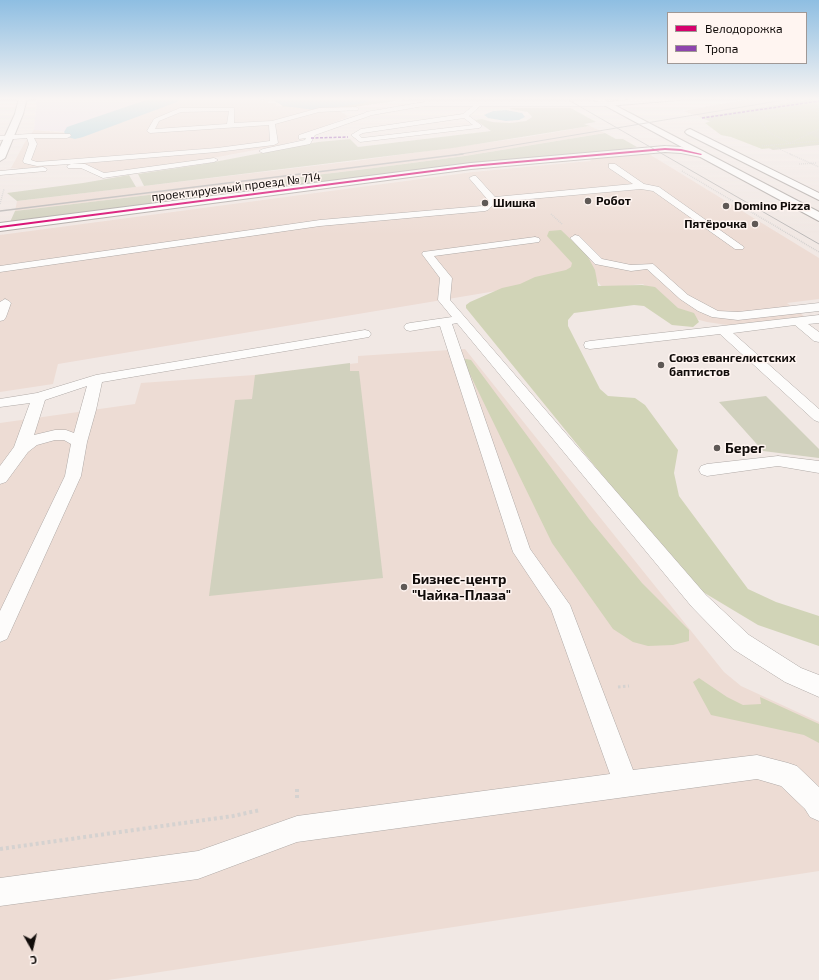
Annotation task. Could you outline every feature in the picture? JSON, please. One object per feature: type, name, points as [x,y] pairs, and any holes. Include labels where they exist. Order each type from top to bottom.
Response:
[{"type":"main road","points":[[0,158],[7,144]]},
{"type":"main road","points":[[665,149],[673,144]]},
{"type":"main road","points":[[681,144],[819,218]]},
{"type":"main road","points":[[713,144],[819,197]]},
{"type":"main road","name":"проектируемый проезд № 714","points":[[0,227],[471,166],[665,149],[681,150],[701,154]]},
{"type":"lane","points":[[33,144],[27,161],[37,164],[217,150],[268,144]]},
{"type":"lane","points":[[0,173],[82,166],[103,176],[199,163],[298,144]]},
{"type":"lane","points":[[595,155],[641,186]]},
{"type":"lane","points":[[15,172],[15,169],[31,162]]},
{"type":"lane","points":[[474,178],[493,200]]},
{"type":"lane","points":[[0,269],[320,223],[485,208],[493,200],[641,186],[656,189],[739,247]]},
{"type":"lane","points":[[575,238],[599,262],[631,268],[649,266],[684,297],[702,308],[716,314],[738,316],[819,307]]},
{"type":"lane","points":[[536,240],[427,254],[446,278],[444,300],[452,320],[522,552],[560,605],[626,784]]},
{"type":"lane","points":[[0,317],[6,302]]},
{"type":"lane","points":[[590,345],[819,319]]},
{"type":"lane","points":[[410,327],[452,320]]},
{"type":"lane","points":[[452,320],[699,601],[741,642],[794,674],[819,686]]},
{"type":"lane","points":[[798,322],[819,338]]},
{"type":"lane","points":[[723,330],[819,417]]},
{"type":"lane","points":[[0,403],[39,397],[96,379],[364,334]]},
{"type":"lane","points":[[0,633],[73,476],[79,442],[89,410],[96,379]]},
{"type":"lane","points":[[0,478],[22,448],[39,397]]},
{"type":"lane","points":[[22,448],[32,441],[55,435],[66,435],[79,442]]},
{"type":"lane","points":[[707,470],[778,461],[819,467]]},
{"type":"lane","points":[[0,892],[198,865],[297,830],[757,767],[788,775],[814,800],[819,808]]},
{"type":"path","points":[[783,144],[770,145],[819,167]]},
{"type":"path","points":[[800,164],[816,162]]},
{"type":"path","points":[[0,204],[3,198]]},
{"type":"path","points":[[0,849],[233,816]]},
{"type":"shaded area","points":[[24,144],[286,144],[197,161],[107,174],[80,163],[19,169],[11,168]]},
{"type":"shaded area","points":[[479,144],[540,144],[465,156],[366,169],[15,211],[17,201],[355,161]]},
{"type":"shaded area","points":[[649,154],[819,258],[819,299],[787,303],[805,317],[750,324],[727,325],[707,322],[688,317],[672,310],[643,284],[603,288],[592,275],[58,364],[53,384],[0,392],[0,235],[473,172],[590,161],[593,158]]},
{"type":"shaded area","name":"Бизнес-центр \"Чайка-Плаза\"","points":[[465,349],[724,672],[741,686],[819,722],[819,871],[108,980],[0,980],[0,423],[135,404],[141,383],[254,375],[358,363],[358,356]]},
{"type":"green space","points":[[309,144],[355,144],[358,147],[385,144],[480,144],[144,186],[138,174],[204,164]]},
{"type":"green space","points":[[540,144],[631,144],[637,147],[472,163],[10,222],[15,211],[465,156]]},
{"type":"green space","points":[[748,144],[812,144],[762,149]]},
{"type":"green space","points":[[759,144],[819,144],[819,145],[773,150]]},
{"type":"green space","points":[[129,175],[136,187],[17,201],[7,193],[83,183]]},
{"type":"green space","points":[[561,230],[587,255],[595,270],[598,286],[642,285],[655,287],[678,308],[694,313],[699,322],[693,327],[672,325],[644,306],[634,305],[574,313],[568,320],[568,326],[600,389],[608,396],[635,398],[645,405],[678,450],[674,473],[679,496],[748,589],[776,602],[819,616],[819,646],[758,625],[703,592],[677,567],[466,308],[466,305],[470,302],[502,288],[520,284],[535,277],[566,270],[571,267],[572,263],[547,236],[549,231]]},
{"type":"green space","points":[[463,360],[471,360],[589,519],[642,583],[689,630],[689,641],[673,645],[648,646],[633,642],[613,629],[552,543]]},
{"type":"green space","points":[[350,363],[350,371],[359,371],[383,578],[209,596],[235,400],[252,399],[255,375]]},
{"type":"green space","points":[[766,396],[819,449],[819,458],[763,451],[719,402]]},
{"type":"green space","points":[[699,678],[727,697],[743,705],[761,704],[760,697],[819,724],[819,743],[804,735],[711,715],[693,682]]},
{"type":"tram line","points":[[645,144],[819,244]]},
{"type":"railway","points":[[455,155],[522,144]]},
{"type":"railway","points":[[455,155],[463,154]]},
{"type":"railway","points":[[0,211],[455,155]]},
{"type":"cycle path","points":[[0,227],[471,166],[665,149],[681,150],[701,154]]},
{"type":"place","name":"Робот","points":[[588,201]]},
{"type":"place","name":"Шишка","points":[[485,203]]},
{"type":"place","name":"Domino Pizza","points":[[726,206]]},
{"type":"place","name":"Пятёрочка","points":[[755,224]]},
{"type":"place","name":"Союз евангелистских баптистов","points":[[661,365]]},
{"type":"place","name":"Берег","points":[[717,448]]},
{"type":"place","name":"Бизнес-центр \"Чайка-Плаза\"","points":[[404,587]]}]
